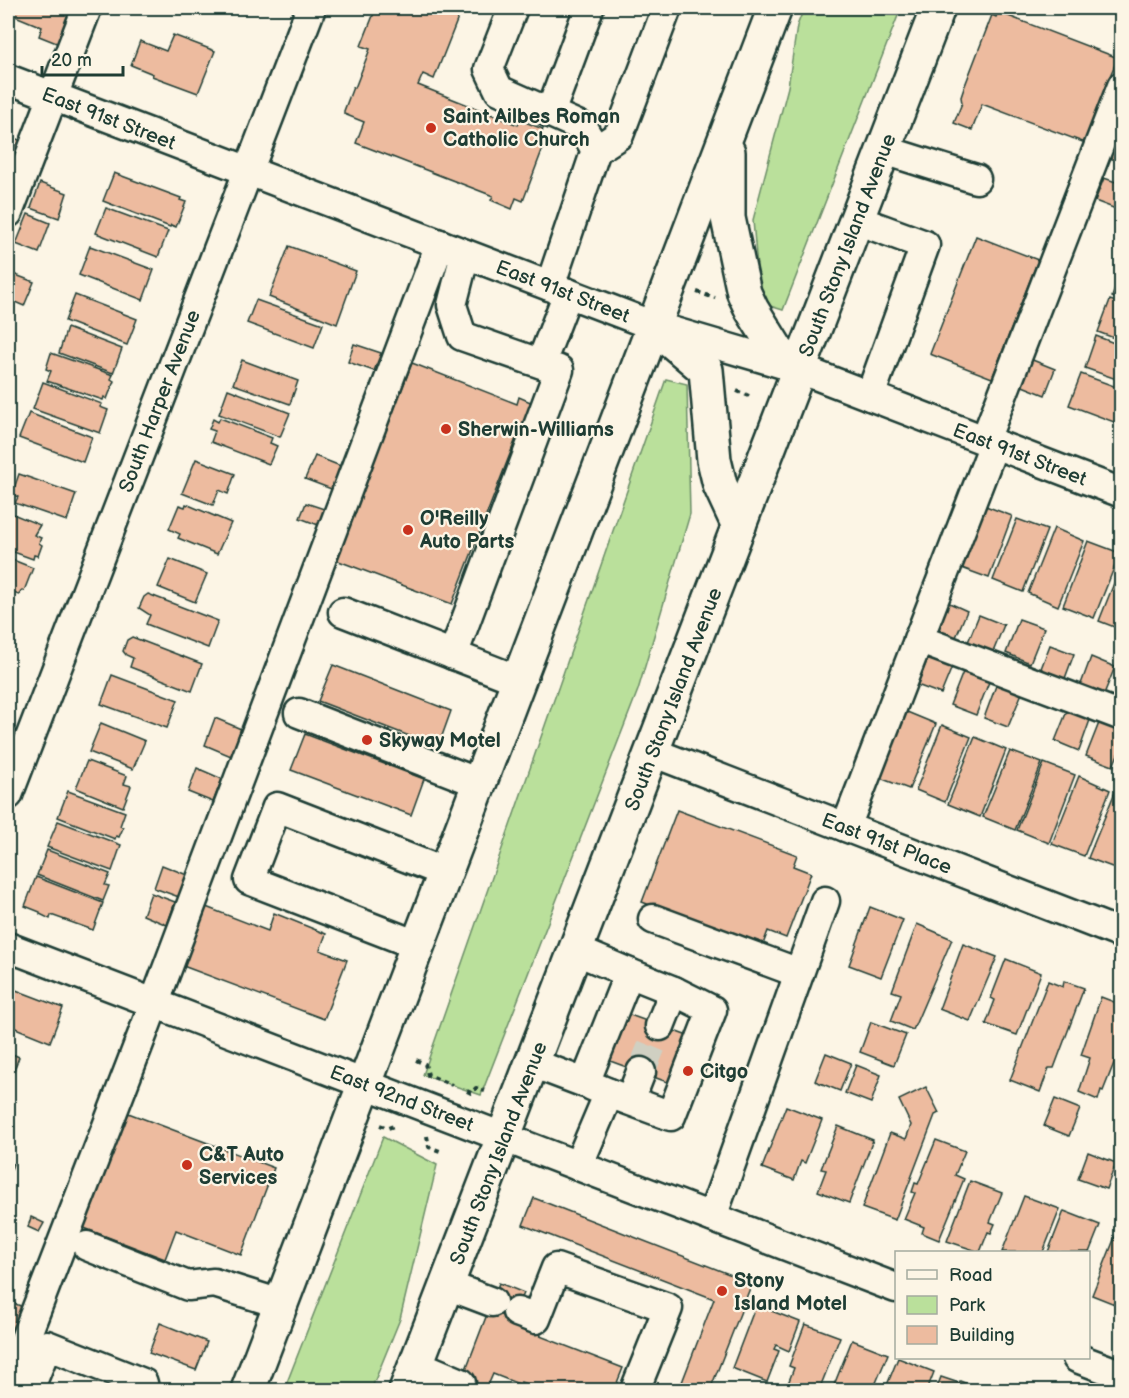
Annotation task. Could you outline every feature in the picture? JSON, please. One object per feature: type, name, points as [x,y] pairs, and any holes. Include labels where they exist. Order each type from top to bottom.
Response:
[{"type":"highway","points":[[248,1390],[776,8]]},
{"type":"highway","name":"South Stony Island Avenue","points":[[411,1377],[939,8]]},
{"type":"highway","points":[[728,132],[728,218],[744,293],[778,352],[800,369]]},
{"type":"highway","points":[[654,326],[706,370],[714,460],[720,485],[739,526]]},
{"type":"street","points":[[8,213],[87,8]]},
{"type":"street","name":"South Harper Avenue","points":[[8,795],[310,8]]},
{"type":"street","points":[[513,8],[489,69],[499,90],[582,127],[596,150]]},
{"type":"street","points":[[550,113],[589,8]]},
{"type":"street","points":[[541,363],[596,150],[619,135],[668,8]]},
{"type":"street","name":"East 91st Street","points":[[8,79],[654,326],[800,369],[1122,493]]},
{"type":"street","points":[[846,827],[918,639],[1122,86]]},
{"type":"street","points":[[884,150],[976,179]]},
{"type":"street","points":[[857,220],[925,244],[870,396]]},
{"type":"street","points":[[453,249],[452,305],[462,336],[559,370],[453,655]]},
{"type":"street","points":[[8,1383],[154,1003],[453,249]]},
{"type":"street","points":[[343,612],[518,680]]},
{"type":"street","points":[[918,639],[1122,716]]},
{"type":"street","points":[[299,713],[479,783]]},
{"type":"street","name":"East 91st Place","points":[[652,752],[1122,934]]},
{"type":"street","points":[[417,945],[249,880],[277,807],[444,872]]},
{"type":"street","points":[[712,1217],[825,901]]},
{"type":"street","points":[[653,919],[800,974]]},
{"type":"street","name":"East 92nd Street","points":[[8,947],[895,1287]]},
{"type":"street","points":[[532,1063],[671,1116],[712,1010],[674,991],[575,950]]},
{"type":"street","points":[[578,1166],[608,1092],[630,973]]},
{"type":"street","points":[[660,1026],[674,991]]},
{"type":"street","points":[[608,1092],[641,1072]]},
{"type":"street","points":[[87,1246],[188,1286],[214,1283],[280,1304]]},
{"type":"street","points":[[447,1285],[536,1319],[556,1268],[668,1308],[634,1390]]},
{"type":"street","points":[[29,1390],[47,1345],[143,1383],[144,1390]]},
{"type":"street","points":[[1080,1359],[1122,1375]]},
{"type":"street","points":[[411,1377],[461,1383]]},
{"type":"path","points":[[416,1060],[425,1064],[428,1075],[471,1093],[476,1088],[485,1091]]},
{"type":"green space","points":[[804,8],[901,8],[783,310],[760,303],[753,220],[788,87],[797,26]]},
{"type":"green space","points":[[666,379],[687,384],[690,514],[638,690],[481,1095],[423,1075]]},
{"type":"green space","points":[[383,1137],[437,1165],[400,1319],[371,1390],[284,1390]]},
{"type":"building","points":[[8,8],[48,8],[74,17],[64,46],[39,36],[42,27],[8,13]]},
{"type":"building","points":[[376,8],[462,8],[434,79],[423,74],[418,85],[518,125],[520,120],[543,129],[540,138],[546,140],[523,201],[516,198],[512,209],[491,200],[493,196],[356,143],[364,122],[344,114],[344,111],[370,49],[361,46]]},
{"type":"building","points":[[998,12],[1118,58],[1110,76],[1114,78],[1088,144],[982,104],[972,130],[954,123],[962,103],[964,88],[992,15],[996,17]]},
{"type":"building","points":[[173,35],[215,51],[198,93],[152,76],[153,74],[131,65],[140,41],[166,51]]},
{"type":"building","points":[[1120,134],[1122,135],[1122,163],[1110,158]]},
{"type":"building","points":[[8,136],[25,142],[14,170],[8,167]]},
{"type":"building","points":[[114,173],[181,198],[180,200],[186,202],[176,227],[171,225],[170,227],[103,201]]},
{"type":"building","points":[[1104,178],[1122,184],[1121,211],[1095,201]]},
{"type":"building","points":[[40,183],[67,193],[59,218],[31,208]]},
{"type":"building","points":[[106,208],[168,231],[158,257],[96,233]]},
{"type":"building","points":[[28,214],[50,223],[39,253],[16,244]]},
{"type":"building","points":[[976,236],[1038,260],[992,378],[930,354]]},
{"type":"building","points":[[90,246],[154,270],[143,300],[79,275]]},
{"type":"building","points":[[289,246],[356,271],[337,324],[269,297]]},
{"type":"building","points":[[1122,269],[1122,300],[1112,297]]},
{"type":"building","points":[[8,272],[34,282],[24,306],[8,299]]},
{"type":"building","points":[[75,295],[137,319],[127,345],[65,321]]},
{"type":"building","points":[[256,300],[323,324],[314,348],[247,323]]},
{"type":"building","points":[[1110,300],[1122,304],[1122,341],[1098,332]]},
{"type":"building","points":[[67,328],[122,349],[113,373],[59,353]]},
{"type":"building","points":[[1096,336],[1122,346],[1122,381],[1085,368]]},
{"type":"building","points":[[354,344],[381,353],[374,371],[348,362]]},
{"type":"building","points":[[51,353],[113,375],[111,379],[114,381],[107,399],[104,397],[103,400],[47,381],[51,371],[46,369]]},
{"type":"building","points":[[1030,359],[1055,369],[1045,395],[1020,385]]},
{"type":"building","points":[[242,360],[298,381],[290,404],[233,384]]},
{"type":"building","points":[[412,363],[517,404],[519,397],[535,404],[522,438],[517,436],[452,604],[336,560]]},
{"type":"building","points":[[1081,374],[1122,389],[1122,425],[1069,405]]},
{"type":"building","points":[[43,382],[102,404],[100,407],[108,410],[100,433],[33,409]]},
{"type":"building","points":[[228,389],[290,413],[280,437],[219,414]]},
{"type":"building","points":[[29,413],[92,437],[83,462],[19,438]]},
{"type":"building","points":[[220,418],[272,438],[270,443],[277,446],[269,464],[211,442],[215,431],[209,429],[213,419],[218,422]]},
{"type":"building","points":[[315,456],[343,467],[334,490],[305,479]]},
{"type":"building","points":[[196,459],[235,474],[228,494],[219,490],[213,505],[182,493]]},
{"type":"building","points":[[19,474],[76,494],[67,521],[15,503],[18,497],[12,494]]},
{"type":"building","points":[[306,503],[327,510],[321,526],[300,518]]},
{"type":"building","points":[[186,504],[231,523],[217,554],[178,538],[180,534],[169,529],[179,505],[185,507]]},
{"type":"building","points":[[983,505],[1012,516],[989,578],[959,567]]},
{"type":"building","points":[[8,512],[40,525],[34,535],[41,538],[39,543],[42,545],[38,556],[34,555],[33,559],[8,550]]},
{"type":"building","points":[[1017,519],[1047,530],[1023,592],[993,580]]},
{"type":"building","points":[[1054,528],[1084,541],[1058,606],[1028,593]]},
{"type":"building","points":[[1088,541],[1120,553],[1094,618],[1063,606]]},
{"type":"building","points":[[8,558],[33,568],[24,591],[22,590],[19,595],[8,591]]},
{"type":"building","points":[[170,559],[207,574],[195,602],[158,587]]},
{"type":"building","points":[[1122,563],[1122,630],[1099,621]]},
{"type":"building","points":[[148,594],[218,621],[208,648],[146,624],[150,615],[139,608]]},
{"type":"building","points":[[945,601],[967,611],[956,637],[934,629]]},
{"type":"building","points":[[979,615],[1004,625],[993,652],[968,642]]},
{"type":"building","points":[[1019,619],[1044,628],[1030,663],[1006,653]]},
{"type":"building","points":[[132,637],[202,664],[192,691],[130,667],[133,658],[123,651],[127,640]]},
{"type":"building","points":[[1050,645],[1074,654],[1064,681],[1040,671]]},
{"type":"building","points":[[1091,657],[1115,667],[1104,694],[1081,684]]},
{"type":"building","points":[[928,658],[952,667],[941,694],[917,685]]},
{"type":"building","points":[[333,665],[451,711],[438,747],[318,701]]},
{"type":"building","points":[[963,672],[989,682],[976,715],[950,705]]},
{"type":"building","points":[[112,675],[178,700],[167,728],[101,704]]},
{"type":"building","points":[[997,683],[1022,693],[1008,727],[984,718]]},
{"type":"building","points":[[1067,711],[1090,720],[1079,751],[1055,741]]},
{"type":"building","points":[[907,712],[936,724],[909,789],[880,778]]},
{"type":"building","points":[[215,718],[241,729],[231,756],[205,745]]},
{"type":"building","points":[[101,723],[145,741],[133,769],[89,752]]},
{"type":"building","points":[[1099,723],[1122,731],[1122,745],[1113,766],[1086,756]]},
{"type":"building","points":[[942,725],[971,737],[945,802],[916,790]]},
{"type":"building","points":[[305,734],[424,779],[411,815],[291,770]]},
{"type":"building","points":[[975,737],[1006,750],[980,817],[948,804]]},
{"type":"building","points":[[1010,751],[1042,763],[1015,830],[983,817]]},
{"type":"building","points":[[87,761],[127,776],[124,784],[131,786],[123,807],[76,788]]},
{"type":"building","points":[[1044,763],[1075,775],[1049,843],[1017,830]]},
{"type":"building","points":[[197,768],[222,779],[213,802],[188,792]]},
{"type":"building","points":[[1079,776],[1110,790],[1084,856],[1052,844]]},
{"type":"building","points":[[68,791],[125,812],[119,837],[116,836],[115,839],[58,817]]},
{"type":"building","points":[[1115,792],[1122,795],[1122,865],[1120,870],[1088,858]]},
{"type":"building","points":[[677,810],[797,855],[793,866],[811,873],[786,938],[768,931],[762,947],[642,902]]},
{"type":"building","points":[[58,821],[121,845],[112,871],[47,847]]},
{"type":"building","points":[[47,850],[110,874],[105,885],[109,886],[103,901],[37,875]]},
{"type":"building","points":[[162,865],[187,875],[179,897],[154,888]]},
{"type":"building","points":[[36,877],[103,903],[93,930],[51,915],[50,919],[25,906]]},
{"type":"building","points":[[151,893],[175,902],[167,925],[143,915]]},
{"type":"building","points":[[206,907],[268,931],[274,913],[326,934],[320,950],[347,960],[324,1019],[183,966]]},
{"type":"building","points":[[870,907],[903,920],[881,977],[849,965]]},
{"type":"building","points":[[917,924],[952,939],[913,1030],[891,1021],[901,994],[892,991]]},
{"type":"building","points":[[963,944],[997,957],[970,1021],[939,1009]]},
{"type":"building","points":[[1006,959],[1041,973],[1017,1035],[986,1024],[995,1000],[991,998]]},
{"type":"building","points":[[1048,981],[1063,987],[1064,981],[1084,988],[1054,1068],[1049,1068],[1040,1092],[1010,1080]]},
{"type":"building","points":[[8,987],[63,1008],[50,1042],[8,1025]]},
{"type":"building","points":[[1101,997],[1122,1005],[1122,1043],[1098,1100],[1079,1092],[1090,1058],[1081,1055]]},
{"type":"building","name":"Citgo","points":[[619,1011],[696,1039],[678,1086],[602,1058]]},
{"type":"building","points":[[871,1022],[906,1035],[894,1065],[860,1052]]},
{"type":"building","points":[[8,1052],[19,1057],[8,1086]]},
{"type":"building","points":[[826,1053],[851,1063],[840,1091],[815,1081]]},
{"type":"building","points":[[856,1065],[881,1075],[871,1103],[845,1093]]},
{"type":"building","points":[[926,1087],[939,1113],[935,1115],[895,1220],[862,1208],[890,1133],[906,1139],[911,1125],[899,1100]]},
{"type":"building","points":[[1055,1099],[1080,1109],[1069,1136],[1044,1126]]},
{"type":"building","points":[[786,1106],[822,1120],[805,1163],[801,1161],[794,1180],[762,1168]]},
{"type":"building","points":[[123,1111],[274,1168],[241,1255],[176,1230],[165,1259],[79,1226]]},
{"type":"building","points":[[838,1126],[873,1140],[849,1203],[818,1191],[826,1170],[821,1169]]},
{"type":"building","points":[[936,1140],[965,1151],[955,1175],[964,1179],[939,1240],[922,1233],[924,1227],[904,1219],[915,1193],[912,1192],[915,1183],[918,1184]]},
{"type":"building","points":[[1088,1152],[1116,1163],[1106,1189],[1078,1179]]},
{"type":"building","points":[[8,1162],[13,1164],[8,1178]]},
{"type":"building","points":[[970,1181],[1002,1193],[990,1222],[995,1224],[991,1233],[988,1232],[980,1251],[947,1241]]},
{"type":"building","points":[[1024,1196],[1060,1209],[1043,1251],[1002,1251]]},
{"type":"building","name":"Stony Island Motel","points":[[534,1198],[752,1283],[710,1390],[679,1390],[714,1299],[523,1225]]},
{"type":"building","points":[[1064,1211],[1100,1225],[1090,1251],[1048,1251]]},
{"type":"building","points":[[31,1217],[44,1223],[39,1232],[28,1227]]},
{"type":"building","points":[[1117,1232],[1122,1234],[1122,1307],[1092,1295]]},
{"type":"building","points":[[499,1283],[524,1293],[512,1323],[623,1368],[614,1390],[543,1390],[521,1382],[521,1385],[493,1374],[486,1390],[458,1390]]},
{"type":"building","points":[[8,1301],[23,1307],[14,1331],[8,1329]]},
{"type":"building","points":[[756,1305],[800,1322],[789,1351],[776,1345],[774,1349],[779,1351],[767,1382],[732,1368]]},
{"type":"building","points":[[160,1323],[207,1342],[196,1370],[149,1353]]},
{"type":"building","points":[[805,1324],[840,1337],[819,1390],[786,1389],[794,1368],[789,1366]]},
{"type":"building","points":[[852,1340],[888,1354],[873,1390],[832,1390]]},
{"type":"building","points":[[898,1359],[934,1372],[927,1390],[885,1390]]},
{"type":"building","points":[[941,1377],[959,1383],[960,1381],[982,1390],[936,1390]]},
{"type":"tunnel","points":[[641,1072],[660,1026]]},
{"type":"place","name":"Saint Ailbes Roman Catholic Church","points":[[431,128]]},
{"type":"place","name":"Sherwin-Williams","points":[[446,429]]},
{"type":"place","name":"O'Reilly Auto Parts","points":[[408,530]]},
{"type":"place","name":"Skyway Motel","points":[[367,740]]},
{"type":"place","name":"Citgo","points":[[688,1071]]},
{"type":"place","name":"C&T Auto Services","points":[[187,1165]]},
{"type":"place","name":"Stony Island Motel","points":[[722,1291]]}]
